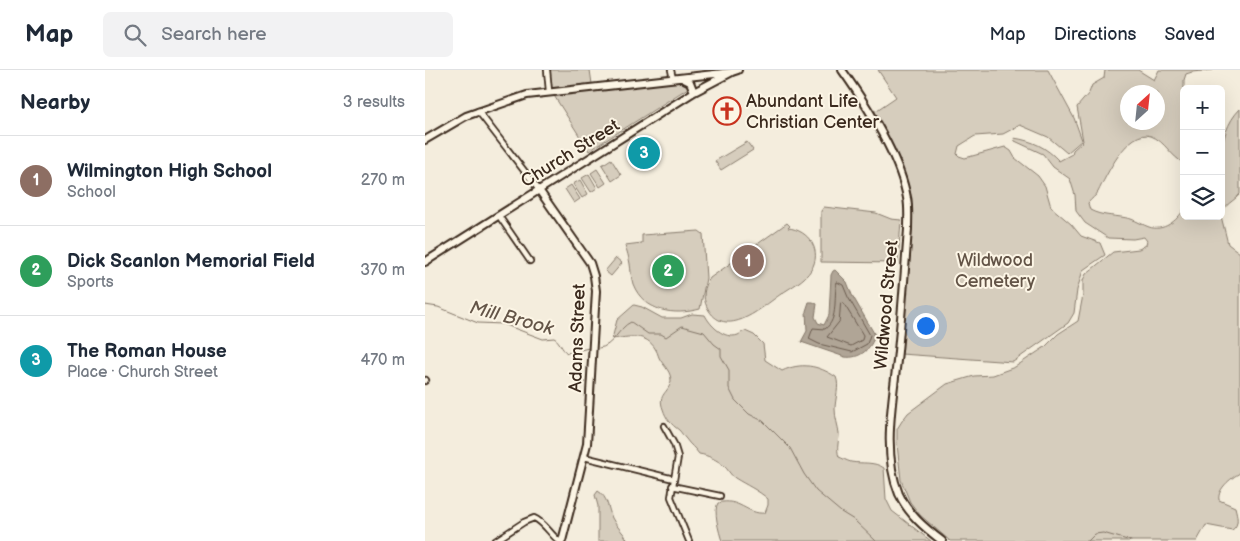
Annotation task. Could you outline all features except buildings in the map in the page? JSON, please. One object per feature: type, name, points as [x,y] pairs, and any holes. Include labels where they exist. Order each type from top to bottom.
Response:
[{"type":"street","points":[[547,70],[549,92]]},
{"type":"street","points":[[671,70],[673,79]]},
{"type":"street","name":"Wildwood Street","points":[[842,70],[884,140],[899,171],[906,192],[908,229],[892,410],[891,459],[897,486],[905,505],[918,521],[942,541]]},
{"type":"street","points":[[425,140],[453,122],[514,98],[549,92],[735,71]]},
{"type":"street","name":"Church Street","points":[[425,262],[693,92],[735,71]]},
{"type":"street","points":[[681,78],[690,82],[693,92]]},
{"type":"street","name":"Adams Street","points":[[478,111],[539,190],[586,256],[594,276],[596,305],[587,439],[584,458],[560,541]]},
{"type":"street","points":[[499,216],[530,261]]},
{"type":"street","points":[[664,426],[674,444],[678,457],[671,499],[689,541]]},
{"type":"street","points":[[584,458],[674,479]]},
{"type":"street","points":[[672,486],[720,496]]},
{"type":"street","points":[[495,541],[534,518],[541,522],[560,541]]},
{"type":"green space","points":[[549,70],[590,70],[592,84],[550,89]]},
{"type":"green space","name":"Wildwood Cemetery","points":[[878,70],[1048,70],[1074,118],[1082,140],[1067,153],[1048,137],[1020,125],[1003,134],[975,136],[959,146],[957,154],[965,158],[1005,147],[1011,151],[1015,158],[1038,176],[1045,186],[1051,207],[1071,224],[1081,236],[1100,243],[1105,255],[1083,270],[1077,290],[1074,313],[1068,323],[1013,362],[901,354],[912,230],[912,198],[902,166],[874,112],[896,97]]},
{"type":"green space","points":[[1105,70],[1138,70],[1154,80],[1159,70],[1213,70],[1186,74],[1184,85],[1180,85],[1180,161],[1156,138],[1142,135],[1126,146],[1112,165],[1097,193],[1088,203],[1090,210],[1095,212],[1131,219],[1154,228],[1164,227],[1180,215],[1180,220],[1222,220],[1228,244],[1240,253],[1240,473],[1225,484],[1219,496],[1219,500],[1235,507],[1236,525],[1232,530],[1206,525],[1197,541],[950,541],[920,515],[910,502],[901,480],[897,429],[902,421],[908,413],[947,384],[974,376],[993,375],[1015,367],[1045,347],[1058,334],[1078,321],[1083,295],[1083,280],[1086,274],[1113,252],[1139,249],[1146,245],[1147,241],[1144,237],[1133,239],[1108,238],[1085,223],[1076,211],[1075,195],[1070,179],[1053,167],[1043,154],[1015,141],[1014,138],[1039,145],[1059,161],[1072,154],[1073,150],[1083,141],[1077,107],[1089,93],[1092,85],[1104,78]]},
{"type":"green space","points":[[677,82],[685,83],[688,88],[589,151],[553,94]]},
{"type":"green space","points":[[1240,109],[1240,194],[1225,208],[1225,136],[1232,120]]},
{"type":"green space","points":[[747,142],[753,150],[721,170],[715,161]]},
{"type":"green space","points":[[611,159],[621,175],[612,181],[602,165]]},
{"type":"green space","points":[[597,169],[606,183],[600,187],[591,173]]},
{"type":"green space","points":[[589,174],[597,188],[591,192],[582,178]]},
{"type":"green space","points":[[580,180],[588,194],[582,198],[573,184]]},
{"type":"green space","points":[[571,185],[580,199],[574,203],[565,189]]},
{"type":"green space","points":[[824,207],[876,213],[891,219],[901,220],[898,263],[821,262],[821,211]]},
{"type":"green space","points":[[787,223],[790,226],[788,228],[808,237],[815,249],[814,263],[808,274],[754,313],[744,318],[733,322],[723,322],[715,317],[707,307],[704,296],[706,285],[710,278]]},
{"type":"green space","points":[[699,231],[703,234],[706,278],[700,309],[670,312],[661,310],[644,301],[633,284],[625,245],[642,243],[642,235]]},
{"type":"green space","points":[[616,258],[622,263],[611,276],[605,271]]},
{"type":"green space","points":[[634,305],[642,307],[662,318],[681,318],[692,314],[705,315],[710,323],[723,334],[733,336],[745,331],[754,335],[763,344],[765,360],[782,371],[796,366],[809,366],[816,367],[836,377],[835,415],[839,433],[839,457],[851,462],[872,464],[884,468],[886,499],[892,511],[931,541],[722,541],[716,516],[718,503],[732,502],[759,513],[765,513],[768,499],[733,477],[719,462],[699,454],[669,421],[664,413],[661,400],[670,385],[671,378],[652,344],[647,340],[637,337],[612,339],[617,320]]},
{"type":"green space","points":[[598,491],[604,496],[614,521],[628,541],[598,541],[598,506],[595,495]]},
{"type":"water","points":[[835,270],[847,282],[852,295],[875,335],[868,349],[860,355],[845,357],[801,342],[807,331],[806,311],[809,302],[817,304],[815,317],[818,323],[824,325],[829,315],[831,275]]},
{"type":"waterway","name":"Mill Brook","points":[[425,305],[438,307],[478,323],[503,324],[543,339],[554,338],[567,353],[589,348]]},
{"type":"waterway","name":"Mill Brook","points":[[599,348],[612,341],[631,322],[648,334],[661,334],[666,337],[682,326],[704,332],[721,349],[721,356],[729,370],[729,388],[735,400],[749,414],[763,421],[790,448],[816,491],[841,512],[854,520],[876,541]]},
{"type":"waterway","points":[[1088,541],[1095,534],[1103,533],[1131,541]]},
{"type":"waterway","points":[[1046,541],[1056,541]]},
{"type":"place","name":"Abundant Life Christian Center","points":[[727,111]]},
{"type":"place","name":"The Roman House","points":[[644,153]]},
{"type":"place","name":"Wilmington High School","points":[[748,261]]},
{"type":"place","name":"Dick Scanlon Memorial Field","points":[[668,271]]}]
